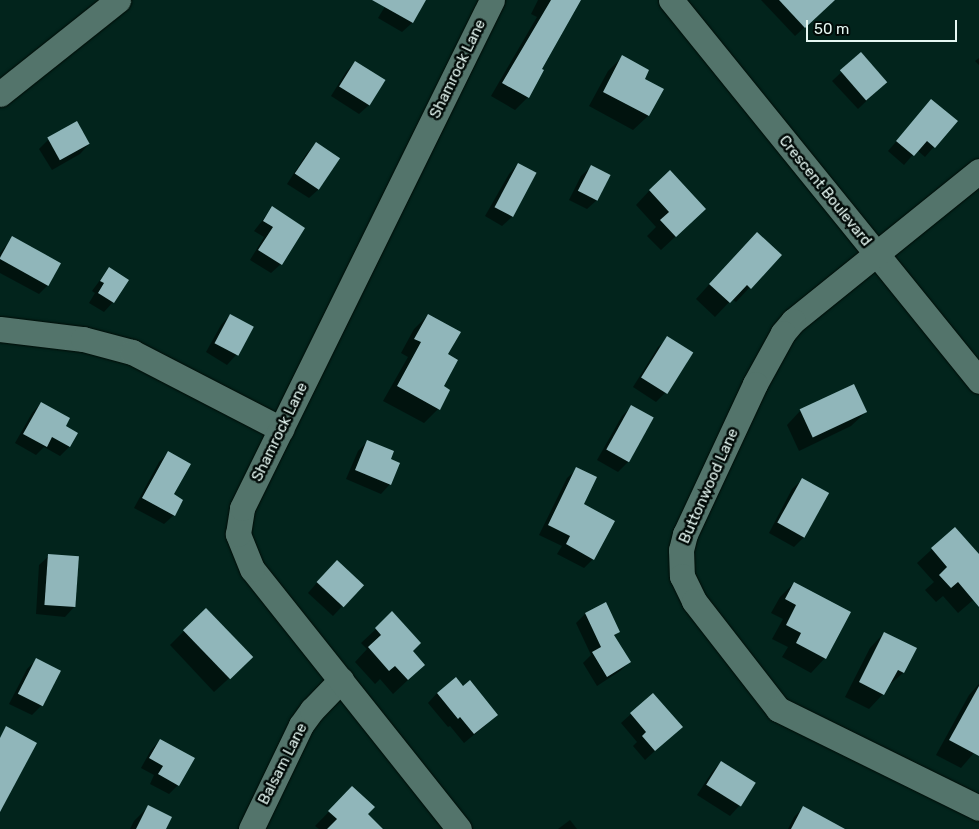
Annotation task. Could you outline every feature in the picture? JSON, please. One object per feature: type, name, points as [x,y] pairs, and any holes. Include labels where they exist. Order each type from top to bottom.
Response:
[{"type":"street","points":[[0,94],[118,0]]},
{"type":"street","name":"Shamrock Lane","points":[[459,829],[252,569],[238,534],[242,508],[492,0]]},
{"type":"street","name":"Crescent Boulevard","points":[[672,0],[979,382]]},
{"type":"street","name":"Buttonwood Lane","points":[[979,170],[793,321],[783,333],[755,384],[685,534],[681,550],[682,576],[694,601],[778,709],[979,808]]},
{"type":"street","points":[[0,329],[50,333],[83,339],[132,352],[281,429]]},
{"type":"street","name":"Balsam Lane","points":[[251,829],[301,726],[312,710],[341,680]]},
{"type":"building","points":[[372,0],[426,0],[413,23]]},
{"type":"building","points":[[551,0],[581,0],[542,69],[544,70],[529,98],[502,83]]},
{"type":"building","points":[[779,0],[835,0],[805,28]]},
{"type":"building","points":[[861,52],[887,82],[866,101],[840,70]]},
{"type":"building","points":[[622,55],[649,70],[645,79],[664,89],[649,116],[603,92]]},
{"type":"building","points":[[355,61],[386,80],[370,106],[339,86]]},
{"type":"building","points":[[931,99],[958,121],[935,148],[927,141],[914,156],[896,141]]},
{"type":"building","points":[[77,121],[90,144],[60,160],[47,137]]},
{"type":"building","points":[[316,142],[340,158],[319,190],[295,174]]},
{"type":"building","points":[[518,163],[537,173],[513,217],[495,207]]},
{"type":"building","points":[[591,165],[611,175],[597,201],[578,191]]},
{"type":"building","points":[[670,170],[706,209],[676,237],[660,220],[669,212],[649,190]]},
{"type":"building","points":[[272,206],[305,228],[282,265],[258,250],[273,227],[263,221]]},
{"type":"building","points":[[757,232],[782,255],[751,289],[747,285],[730,303],[709,284]]},
{"type":"building","points":[[12,236],[61,263],[48,286],[0,259]]},
{"type":"building","points":[[109,267],[129,280],[114,303],[98,293],[104,283],[100,281]]},
{"type":"building","points":[[230,314],[254,327],[238,356],[215,343]]},
{"type":"building","points":[[428,314],[461,332],[448,354],[458,360],[444,386],[450,390],[440,410],[397,386],[421,342],[414,339]]},
{"type":"building","points":[[667,336],[693,352],[667,394],[641,378]]},
{"type":"building","points":[[854,384],[867,412],[813,437],[800,409]]},
{"type":"building","points":[[41,402],[70,418],[66,426],[78,433],[70,447],[52,437],[47,447],[23,434]]},
{"type":"building","points":[[631,405],[654,418],[629,462],[606,450]]},
{"type":"building","points":[[367,440],[394,451],[391,459],[400,463],[391,485],[355,470]]},
{"type":"building","points":[[168,451],[191,464],[174,494],[183,500],[175,516],[142,498]]},
{"type":"building","points":[[576,467],[597,477],[584,504],[615,521],[594,560],[566,544],[570,536],[548,525]]},
{"type":"building","points":[[802,478],[829,493],[804,538],[777,523]]},
{"type":"building","points":[[955,527],[979,554],[979,607],[958,582],[951,588],[939,575],[947,567],[931,548]]},
{"type":"building","points":[[48,554],[79,556],[75,607],[44,605]]},
{"type":"building","points":[[337,560],[364,585],[344,607],[317,582]]},
{"type":"building","points":[[794,582],[851,612],[826,659],[796,643],[801,633],[786,625],[796,605],[785,599]]},
{"type":"building","points":[[606,602],[620,632],[614,635],[631,662],[607,677],[592,652],[601,647],[585,613]]},
{"type":"building","points":[[206,608],[253,657],[230,679],[183,630]]},
{"type":"building","points":[[392,611],[421,643],[413,651],[425,665],[408,680],[395,666],[389,671],[368,647],[381,635],[375,628]]},
{"type":"building","points":[[884,632],[917,648],[904,673],[898,670],[884,695],[859,682]]},
{"type":"building","points":[[36,658],[61,671],[43,706],[18,694]]},
{"type":"building","points":[[456,677],[463,686],[470,680],[498,715],[474,734],[460,717],[458,719],[437,693]]},
{"type":"building","points":[[979,686],[979,756],[949,740]]},
{"type":"building","points":[[653,693],[683,727],[655,751],[642,736],[646,732],[630,713]]},
{"type":"building","points":[[6,726],[37,743],[0,812],[0,738]]},
{"type":"building","points":[[160,739],[195,758],[179,786],[158,774],[163,766],[149,758]]},
{"type":"building","points":[[721,761],[756,783],[741,806],[706,785]]},
{"type":"building","points":[[352,786],[375,807],[368,814],[383,829],[327,829],[337,819],[328,811]]},
{"type":"building","points":[[148,805],[172,817],[166,829],[136,829]]},
{"type":"building","points":[[803,806],[845,829],[791,829]]}]
